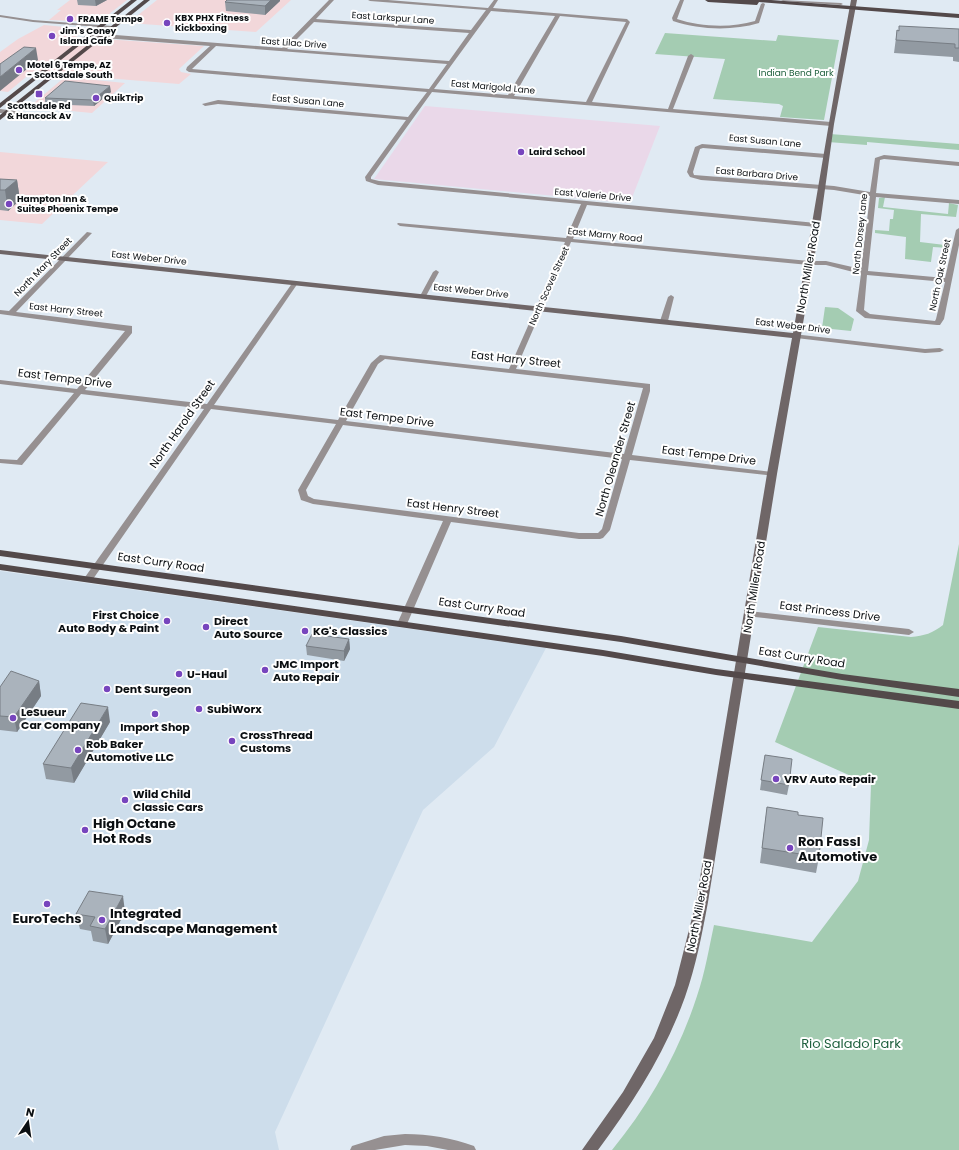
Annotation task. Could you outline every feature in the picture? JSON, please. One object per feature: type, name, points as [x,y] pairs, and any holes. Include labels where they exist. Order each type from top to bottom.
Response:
[{"type":"main road","points":[[0,106],[134,0]]},
{"type":"main road","points":[[0,118],[147,0]]},
{"type":"main road","points":[[708,0],[844,10],[852,8]]},
{"type":"main road","points":[[750,0],[959,16]]},
{"type":"main road","name":"East Curry Road","points":[[0,553],[621,639],[742,660],[959,693]]},
{"type":"main road","points":[[0,567],[603,652],[740,675],[959,705]]},
{"type":"street","points":[[283,50],[332,0]]},
{"type":"street","points":[[370,0],[489,8],[627,20],[628,22],[588,104]]},
{"type":"street","points":[[410,118],[496,0]]},
{"type":"street","points":[[682,0],[674,18],[679,22],[734,27],[757,22],[762,4]]},
{"type":"street","points":[[784,0],[841,4]]},
{"type":"street","name":"North Miller Road","points":[[589,1150],[627,1100],[654,1052],[678,998],[689,962],[702,902],[772,474],[816,225],[831,124],[854,0]]},
{"type":"street","points":[[510,97],[559,14]]},
{"type":"street","points":[[0,16],[112,27]]},
{"type":"street","points":[[0,23],[10,18]]},
{"type":"street","name":"East Larkspur Lane","points":[[312,20],[472,32]]},
{"type":"street","name":"East Lilac Drive","points":[[90,35],[449,63]]},
{"type":"street","name":"East Marigold Lane","points":[[214,45],[189,68],[189,70],[831,124]]},
{"type":"street","points":[[670,110],[691,56]]},
{"type":"street","name":"East Susan Lane","points":[[205,104],[218,102],[410,118]]},
{"type":"street","points":[[0,111],[41,116]]},
{"type":"street","name":"East Valerie Drive","points":[[410,118],[368,176],[368,180],[378,183],[816,225]]},
{"type":"street","name":"East Susan Lane","points":[[692,176],[690,172],[697,148],[702,146],[826,156]]},
{"type":"street","name":"North Dorsey Lane","points":[[937,323],[868,316],[862,314],[860,311],[877,159],[959,164]]},
{"type":"street","name":"East Barbara Drive","points":[[692,176],[959,202]]},
{"type":"street","name":"North Scovel Street","points":[[512,370],[585,203]]},
{"type":"street","name":"East Marny Road","points":[[400,224],[809,263],[824,268],[949,280]]},
{"type":"street","name":"North Oak Street","points":[[937,323],[940,319],[959,230]]},
{"type":"street","name":"North Mary Street","points":[[10,314],[89,233]]},
{"type":"street","name":"East Weber Drive","points":[[0,252],[664,321],[908,350],[940,350]]},
{"type":"street","points":[[423,296],[436,272]]},
{"type":"street","name":"North Harold Street","points":[[88,580],[295,283]]},
{"type":"street","points":[[664,321],[671,297]]},
{"type":"street","name":"East Harry Street","points":[[0,312],[129,328],[129,331],[80,391]]},
{"type":"street","name":"East Harry Street","points":[[341,422],[375,363],[383,357],[512,370],[646,386]]},
{"type":"street","name":"East Tempe Drive","points":[[0,382],[772,474]]},
{"type":"street","name":"North Oleander Street","points":[[600,536],[606,530],[646,386]]},
{"type":"street","points":[[0,461],[19,463],[80,391]]},
{"type":"street","name":"East Henry Street","points":[[341,422],[302,490],[304,498],[313,502],[579,536],[600,536]]},
{"type":"street","points":[[402,624],[448,519]]},
{"type":"street","name":"East Princess Drive","points":[[749,614],[909,632]]},
{"type":"street","points":[[357,1150],[385,1142],[418,1140],[458,1146],[469,1150]]},
{"type":"shaded area","points":[[70,0],[127,0],[99,22],[49,20],[61,10],[57,10]]},
{"type":"shaded area","points":[[157,0],[291,0],[256,32],[128,23]]},
{"type":"shaded area","points":[[44,25],[86,29],[76,37],[204,46],[179,69],[181,72],[191,74],[179,84],[32,72],[8,92],[0,91],[0,52],[18,39]]},
{"type":"shaded area","points":[[65,77],[125,83],[92,113],[29,107]]},
{"type":"shaded area","name":"Laird School","points":[[425,106],[660,126],[630,203],[374,179]]},
{"type":"shaded area","points":[[0,152],[108,162],[42,224],[0,220]]},
{"type":"shaded area","points":[[0,571],[546,648],[494,747],[423,810],[275,1132],[279,1150],[0,1150]]},
{"type":"green space","name":"Indian Bend Park","points":[[665,33],[776,41],[778,35],[839,40],[824,120],[780,117],[783,106],[779,104],[713,99],[725,59],[655,54]]},
{"type":"green space","points":[[830,134],[959,144],[959,150],[867,142],[867,145],[828,142]]},
{"type":"green space","points":[[885,197],[883,207],[948,214],[949,203],[958,205],[956,217],[921,214],[920,242],[945,245],[945,242],[950,243],[949,248],[933,247],[931,262],[905,259],[906,237],[875,233],[875,230],[889,231],[890,219],[893,219],[894,210],[878,208],[879,198]]},
{"type":"green space","points":[[825,307],[838,308],[854,319],[851,331],[822,328]]},
{"type":"green space","name":"Rio Salado Park","points":[[959,544],[959,1150],[612,1150],[638,1115],[662,1077],[672,1057],[690,1017],[700,987],[714,925],[812,942],[858,881],[869,840],[871,785],[775,742],[818,627],[911,637],[924,635],[936,630],[943,625]]},
{"type":"building","points":[[227,0],[271,0],[265,6],[225,2]]},
{"type":"building","points":[[899,26],[959,29],[959,48],[955,48],[955,44],[896,40]]},
{"type":"building","points":[[24,47],[36,48],[0,77],[0,64]]},
{"type":"building","points":[[65,81],[110,86],[93,100],[45,98]]},
{"type":"building","points":[[0,179],[17,180],[5,190],[0,190]]},
{"type":"building","points":[[312,634],[349,639],[344,651],[306,646]]},
{"type":"building","points":[[11,671],[39,681],[14,717],[0,716],[0,687]]},
{"type":"building","points":[[81,703],[108,707],[71,768],[43,764]]},
{"type":"building","name":"VRV Auto Repair","points":[[765,755],[792,759],[789,785],[761,780]]},
{"type":"building","name":"Ron Fassl Automotive","points":[[767,807],[798,812],[798,815],[823,818],[819,857],[762,848]]},
{"type":"building","points":[[89,891],[123,896],[105,929],[90,926],[95,917],[76,914]]},
{"type":"place","name":"FRAME Tempe","points":[[70,19]]},
{"type":"place","name":"KBX PHX Fitness Kickboxing","points":[[167,23]]},
{"type":"place","name":"Jim's Coney Island Cafe","points":[[52,36]]},
{"type":"place","name":"Motel 6 Tempe, AZ - Scottsdale South","points":[[19,70]]},
{"type":"place","name":"Scottsdale Rd & Hancock Av","points":[[39,94]]},
{"type":"place","name":"QuikTrip","points":[[96,98]]},
{"type":"place","name":"Laird School","points":[[521,152]]},
{"type":"place","name":"Hampton Inn & Suites Phoenix Tempe","points":[[9,204]]},
{"type":"place","name":"First Choice Auto Body & Paint","points":[[167,621]]},
{"type":"place","name":"Direct Auto Source","points":[[206,627]]},
{"type":"place","name":"KG's Classics","points":[[305,631]]},
{"type":"place","name":"JMC Import Auto Repair","points":[[265,670]]},
{"type":"place","name":"U-Haul","points":[[179,674]]},
{"type":"place","name":"Dent Surgeon","points":[[107,689]]},
{"type":"place","name":"SubiWorx","points":[[199,709]]},
{"type":"place","name":"Import Shop","points":[[155,714]]},
{"type":"place","name":"LeSueur Car Company","points":[[13,718]]},
{"type":"place","name":"CrossThread Customs","points":[[232,741]]},
{"type":"place","name":"Rob Baker Automotive LLC","points":[[78,750]]},
{"type":"place","name":"VRV Auto Repair","points":[[776,779]]},
{"type":"place","name":"Wild Child Classic Cars","points":[[125,800]]},
{"type":"place","name":"High Octane Hot Rods","points":[[85,830]]},
{"type":"place","name":"Ron Fassl Automotive","points":[[790,848]]},
{"type":"place","name":"EuroTechs","points":[[47,904]]},
{"type":"place","name":"Integrated Landscape Management","points":[[102,920]]}]
